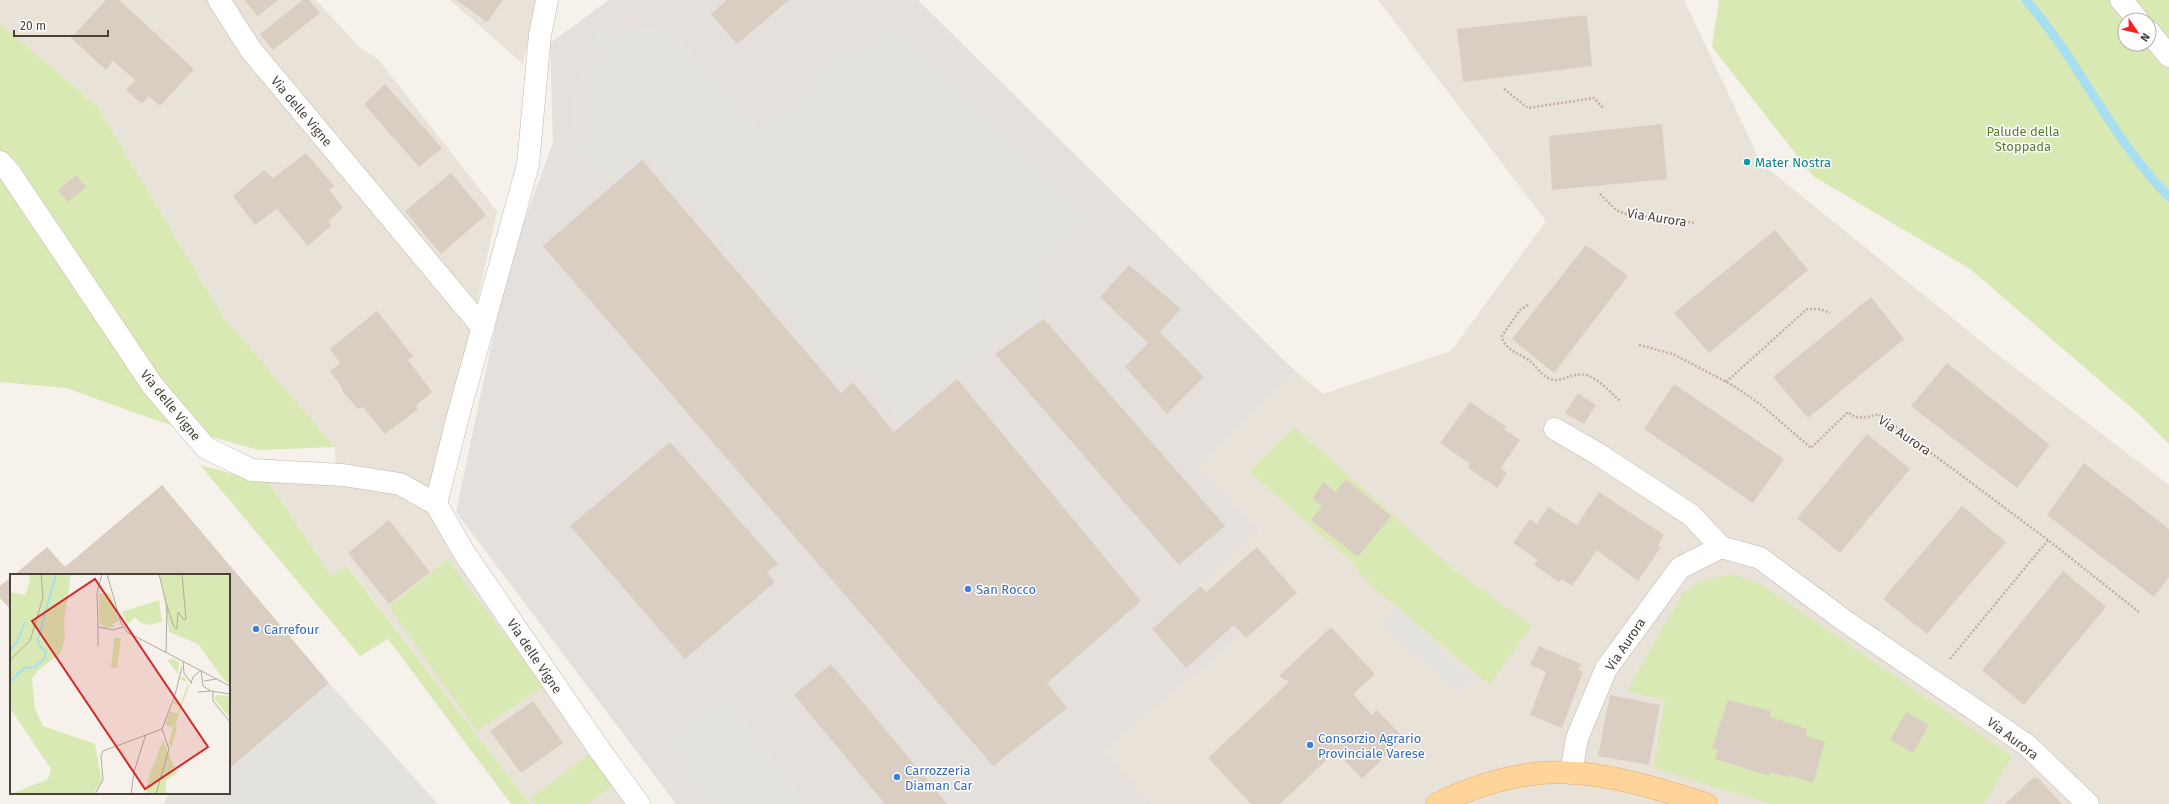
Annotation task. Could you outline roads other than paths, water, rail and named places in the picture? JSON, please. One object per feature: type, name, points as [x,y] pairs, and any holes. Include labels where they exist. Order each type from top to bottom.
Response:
[{"type":"main road","points":[[1437,804],[1454,796],[1506,778],[1543,772],[1571,773],[1617,780],[1706,804]]},
{"type":"street","name":"Via delle Vigne","points":[[219,0],[251,50],[483,328]]},
{"type":"street","points":[[436,504],[458,416],[528,165],[540,35],[547,0]]},
{"type":"street","points":[[2121,0],[2131,12]]},
{"type":"street","points":[[2157,42],[2169,56]]},
{"type":"street","name":"Via delle Vigne","points":[[0,162],[14,179],[153,386],[206,448],[252,470],[343,475],[400,484],[436,504],[465,554],[598,749],[639,804]]},
{"type":"street","points":[[1555,429],[1598,454],[1691,515],[1721,547]]},
{"type":"street","name":"Via Aurora","points":[[1571,773],[1578,738],[1606,669],[1680,568],[1721,547],[1760,558],[1845,621],[2028,746],[2088,804]]},
{"type":"waterway","points":[[2026,0],[2063,49],[2130,151],[2169,197]]},
{"type":"place","name":"Mater Nostra","points":[[1747,162]]},
{"type":"place","name":"San Rocco","points":[[968,589]]},
{"type":"place","name":"Carrefour","points":[[256,629]]},
{"type":"place","name":"Consorzio Agrario Provinciale Varese","points":[[1310,745]]},
{"type":"place","name":"Carrozzeria Diaman Car","points":[[897,777]]},
{"type":"park label","name":"Palude della Stoppada","points":[[2023,138]]}]
